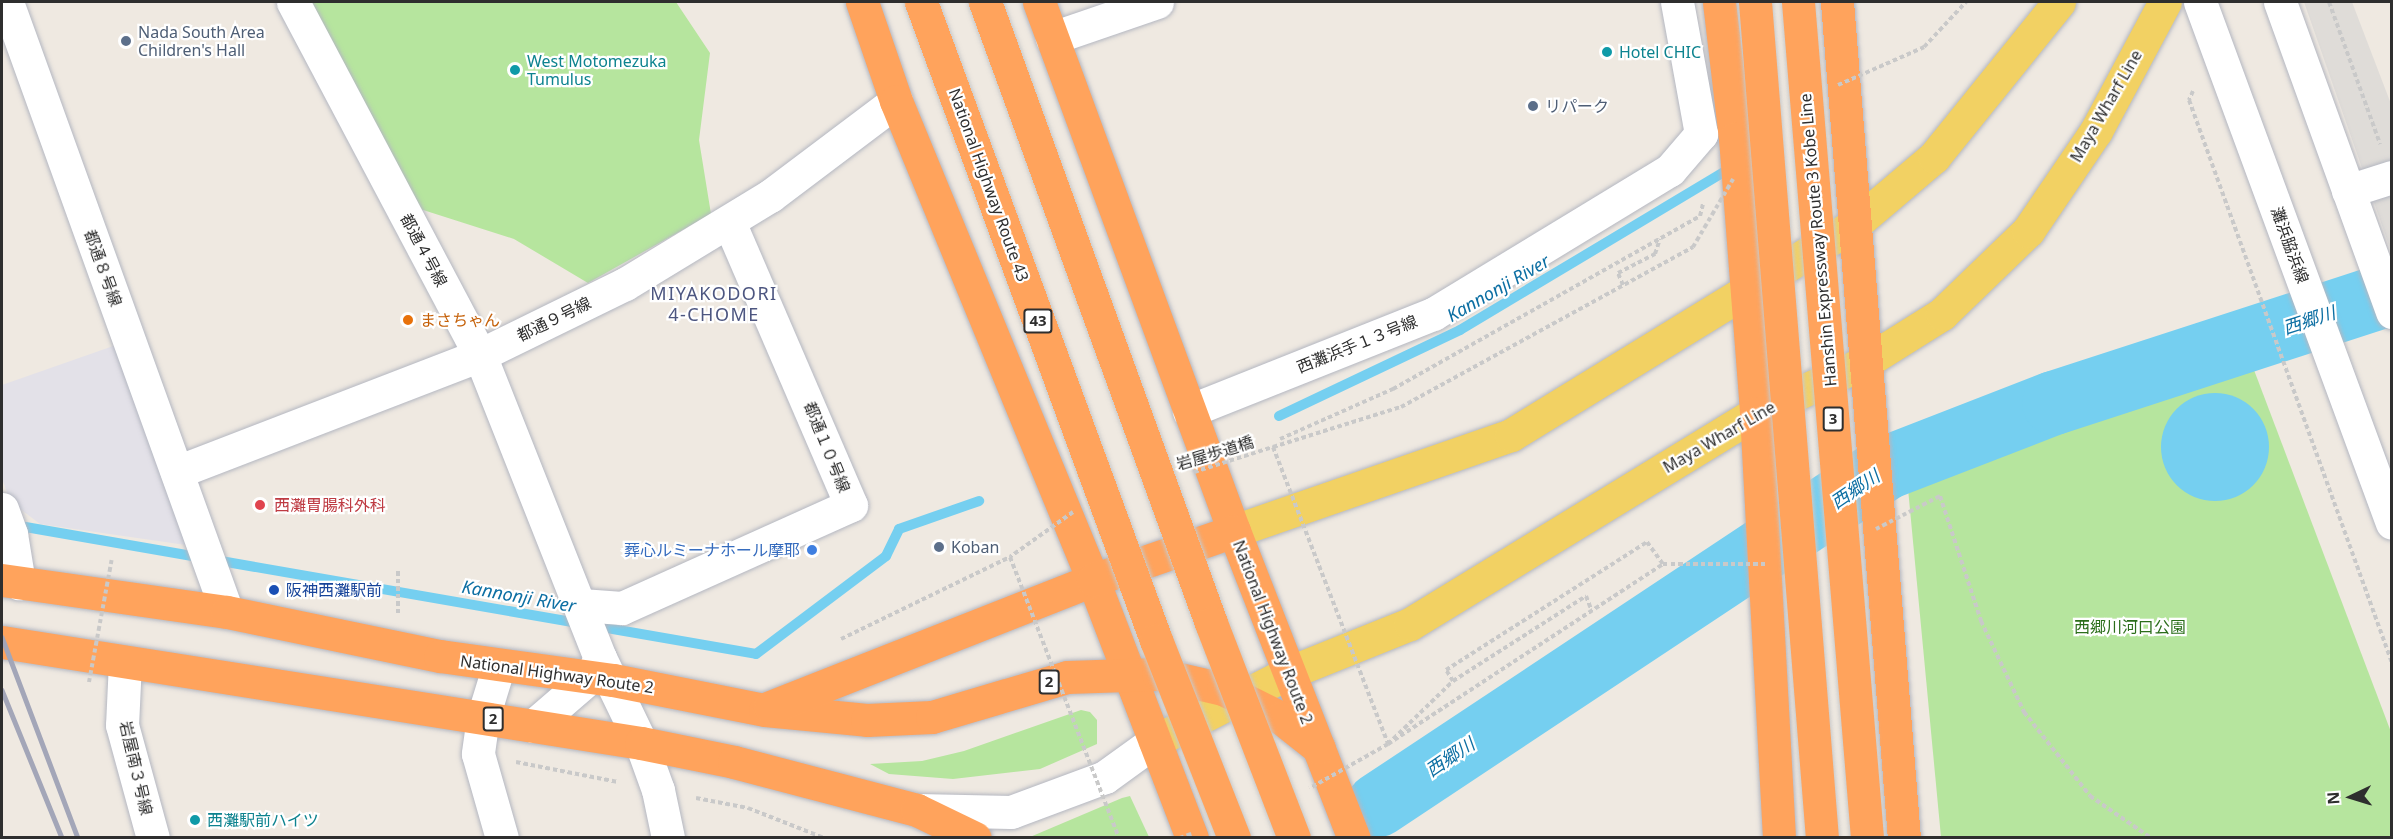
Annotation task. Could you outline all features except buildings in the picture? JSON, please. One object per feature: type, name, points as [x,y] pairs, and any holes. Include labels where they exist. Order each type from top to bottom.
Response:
[{"type":"highway","points":[[862,2],[896,101],[1093,580],[1155,741],[1196,834]]},
{"type":"highway","name":"National Highway Route 43","points":[[921,2],[1156,640],[1234,837]]},
{"type":"highway","points":[[984,2],[1211,623],[1294,837]]},
{"type":"highway","points":[[1039,2],[1234,531]]},
{"type":"highway","points":[[1719,2],[1747,291],[1760,496],[1768,578],[1772,754],[1779,837]]},
{"type":"highway","points":[[1755,2],[1822,837]]},
{"type":"highway","name":"Hanshin Expressway Route 3 Kobe Line","points":[[1798,2],[1867,837]]},
{"type":"highway","points":[[1837,2],[1872,431],[1874,535],[1904,837]]},
{"type":"highway","name":"National Highway Route 2","points":[[10,581],[221,598],[499,665],[595,650],[765,710],[1093,580],[1234,531],[1354,837]]},
{"type":"highway","name":"2","points":[[2,642],[641,743],[734,762],[917,810],[975,837]]},
{"type":"highway","name":"2","points":[[765,710],[867,720],[932,717],[1067,677],[1158,674],[1237,696],[1281,718],[1319,748]]},
{"type":"main road","points":[[1234,531],[1511,435],[1855,224],[1934,157],[2059,2]]},
{"type":"main road","name":"Maya Wharf Line","points":[[1155,741],[1237,696],[1410,624],[1756,413],[1867,361],[1942,314],[2028,231],[2096,131],[2165,2]]},
{"type":"street","name":"都通８号線","points":[[7,2],[221,598]]},
{"type":"street","name":"都通４号線","points":[[293,2],[480,355],[595,650],[641,743],[658,790],[668,837]]},
{"type":"street","points":[[1052,38],[1157,2]]},
{"type":"street","name":"西灘浜手１３号線","points":[[1189,411],[1433,314],[1670,170],[1701,134],[1677,2]]},
{"type":"street","name":"灘浜脇浜線","points":[[2200,2],[2391,523]]},
{"type":"street","points":[[2280,2],[2391,312]]},
{"type":"street","name":"都通９号線","points":[[177,472],[480,355],[626,284],[770,196],[896,101]]},
{"type":"street","points":[[2348,191],[2388,165]]},
{"type":"street","name":"都通１０号線","points":[[595,650],[622,608],[851,505],[729,222]]},
{"type":"street","points":[[6,522],[10,581]]},
{"type":"street","points":[[533,726],[595,650]]},
{"type":"street","name":"岩屋南３号線","points":[[125,662],[122,725],[153,837]]},
{"type":"street","points":[[499,665],[483,717],[478,754],[502,837]]},
{"type":"street","points":[[917,810],[1011,812],[1105,777],[1155,741]]},
{"type":"path","points":[[1831,88],[1924,47],[1966,2]]},
{"type":"path","points":[[2329,2],[2388,165]]},
{"type":"path","points":[[2193,91],[2188,100],[2287,369],[2391,663]]},
{"type":"path","points":[[1273,447],[1401,407],[1693,246],[1734,176]]},
{"type":"path","points":[[1280,439],[1393,389],[1700,216],[1704,201]]},
{"type":"path","points":[[1623,285],[1618,273],[1655,254],[1660,239]]},
{"type":"path","name":"岩屋歩道橋","points":[[1183,475],[1273,447],[1388,744]]},
{"type":"path","points":[[1874,535],[1940,496],[1981,621],[2024,712],[2090,796],[2151,837]]},
{"type":"path","points":[[830,644],[1010,557],[1081,506]]},
{"type":"path","points":[[1453,681],[1446,670],[1647,542],[1663,564]]},
{"type":"path","points":[[1010,557],[1119,837]]},
{"type":"path","points":[[89,682],[112,558]]},
{"type":"path","points":[[1307,789],[1388,744],[1663,564],[1768,578]]},
{"type":"path","points":[[398,569],[398,614]]},
{"type":"path","points":[[1388,744],[1453,681],[1586,596],[1591,609]]},
{"type":"path","points":[[1180,837],[1196,834]]},
{"type":"shaded area","points":[[2304,2],[2352,2],[2391,104],[2391,251]]},
{"type":"shaded area","points":[[119,344],[193,546],[40,524],[11,502],[2,479],[2,385]]},
{"type":"green space","points":[[309,2],[676,2],[710,53],[699,140],[711,214],[588,283],[514,239],[420,209]]},
{"type":"green space","name":"西郷川河口公園","points":[[2254,370],[2391,732],[2391,837],[1941,837],[1907,478]]},
{"type":"green space","points":[[1081,710],[1090,712],[1097,720],[1097,744],[1040,769],[953,779],[889,774],[870,764],[922,761],[964,751]]},
{"type":"green space","points":[[1130,796],[1149,837],[1030,837],[1122,798]]},
{"type":"water","points":[[2215,393],[2236,397],[2253,409],[2265,426],[2269,447],[2265,468],[2253,485],[2236,497],[2215,501],[2194,497],[2177,485],[2165,468],[2161,447],[2165,426],[2177,409],[2194,397]]},
{"type":"waterway","name":"Kannonji River","points":[[1279,416],[1460,330],[1724,172]]},
{"type":"waterway","name":"西郷川","points":[[1378,805],[1886,468],[2054,403],[2392,293]]},
{"type":"waterway","name":"Kannonji River","points":[[14,525],[756,654],[886,556],[899,529],[979,501]]},
{"type":"railway","points":[[2,637],[78,838]]},
{"type":"railway","points":[[2,690],[62,838]]},
{"type":"place","name":"Nada South Area Children's Hall","points":[[126,41]]},
{"type":"place","name":"Hotel CHIC","points":[[1607,52]]},
{"type":"place","name":"West Motomezuka Tumulus","points":[[515,70]]},
{"type":"place","name":"リパーク","points":[[1533,106]]},
{"type":"place","name":"まさちゃん","points":[[408,320]]},
{"type":"place","name":"西灘胃腸科外科","points":[[260,505]]},
{"type":"place","name":"Koban","points":[[939,547]]},
{"type":"place","name":"葬心ルミーナホール摩耶","points":[[812,550]]},
{"type":"place","name":"阪神西灘駅前","points":[[274,590]]},
{"type":"place","name":"西灘駅前ハイツ","points":[[195,820]]},
{"type":"district","name":"MIYAKODORI 4-CHOME","points":[[714,304]]}]
